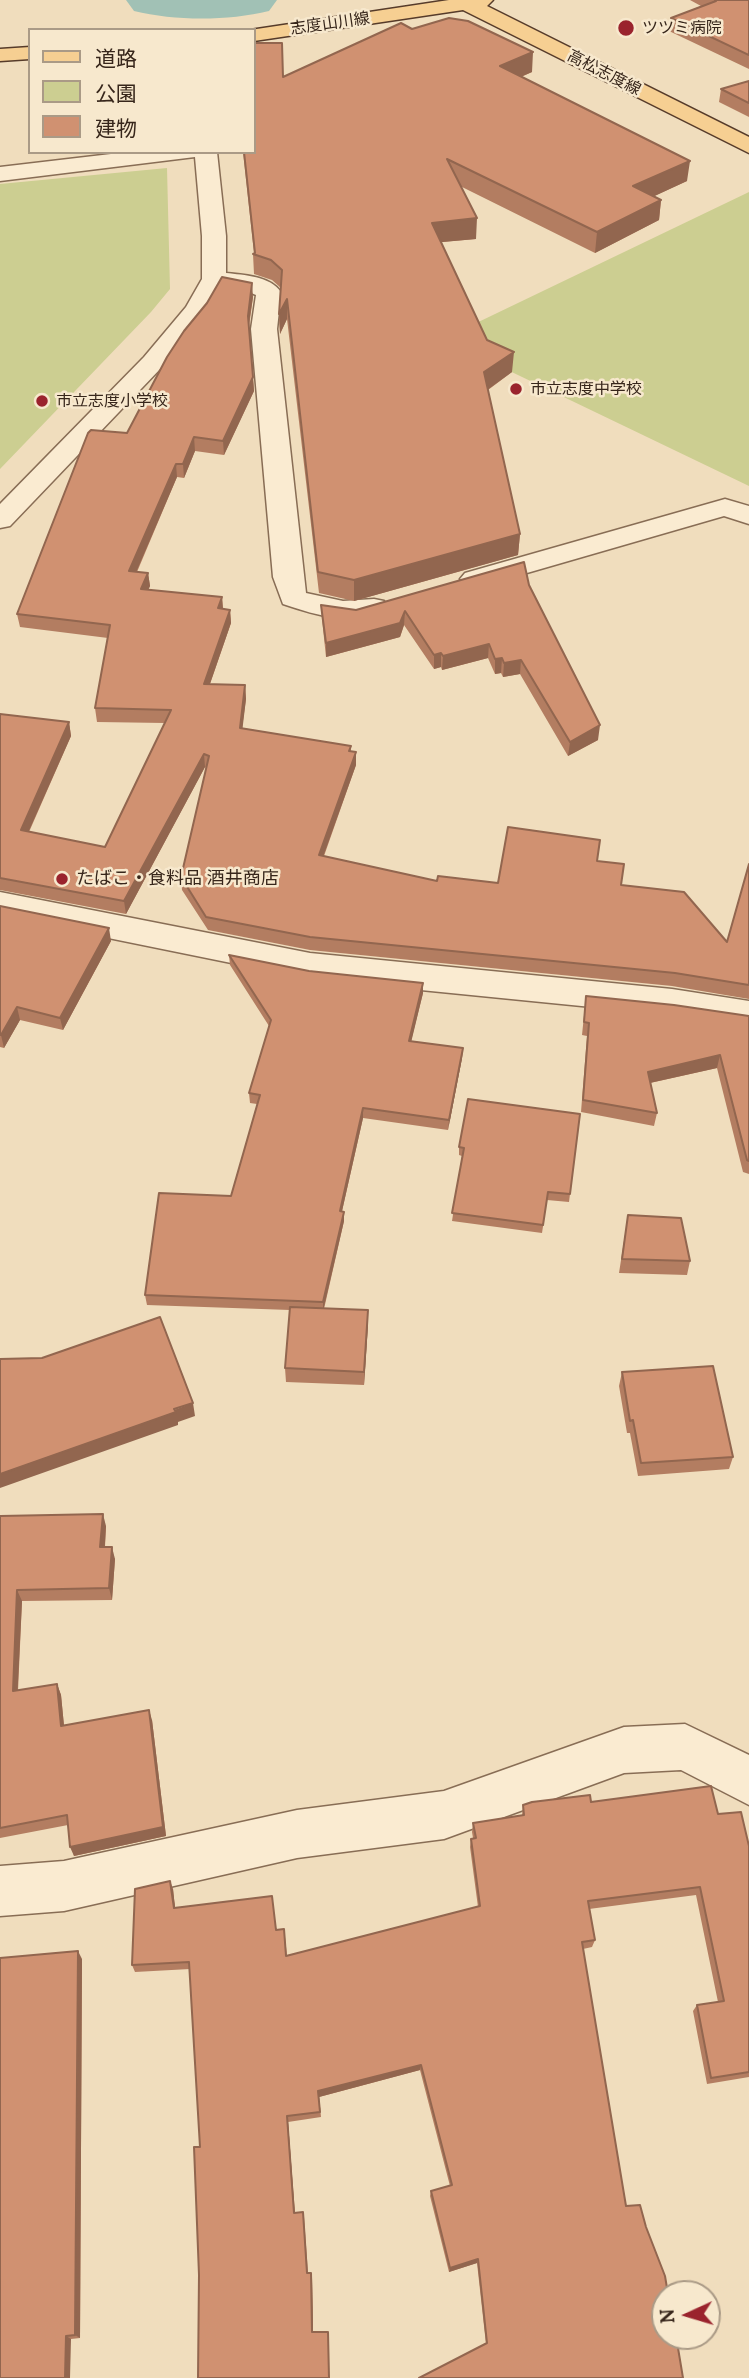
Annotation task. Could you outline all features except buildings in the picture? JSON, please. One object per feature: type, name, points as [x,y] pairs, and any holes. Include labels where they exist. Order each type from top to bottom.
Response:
[{"type":"main road","name":"志度山川線","points":[[256,35],[490,0]]},
{"type":"main road","name":"高松志度線","points":[[463,2],[745,141]]},
{"type":"main road","points":[[0,55],[28,53]]},
{"type":"street","points":[[0,174],[172,154]]},
{"type":"street","points":[[0,520],[153,362],[197,310],[214,279],[214,236],[206,154]]},
{"type":"street","points":[[214,279],[249,283],[269,292],[264,328],[288,577],[293,598],[319,607],[355,614],[395,602]]},
{"type":"street","points":[[448,587],[725,507],[749,516]]},
{"type":"street","points":[[0,904],[310,967],[672,1002],[749,1014]]},
{"type":"street","points":[[0,1891],[64,1886],[297,1834],[444,1815],[624,1750],[685,1747],[749,1781]]},
{"type":"green space","name":"市立志度小学校","points":[[167,168],[170,289],[0,469],[0,184]]},
{"type":"green space","points":[[749,192],[749,486],[443,339]]},
{"type":"waterway","points":[[152,0],[251,0]]},
{"type":"place","name":"ツツミ病院","points":[[626,28]]},
{"type":"place","name":"市立志度中学校","points":[[516,389]]},
{"type":"place","name":"市立志度小学校","points":[[42,401]]},
{"type":"place","name":"たばこ・食料品 酒井商店","points":[[62,879]]}]
